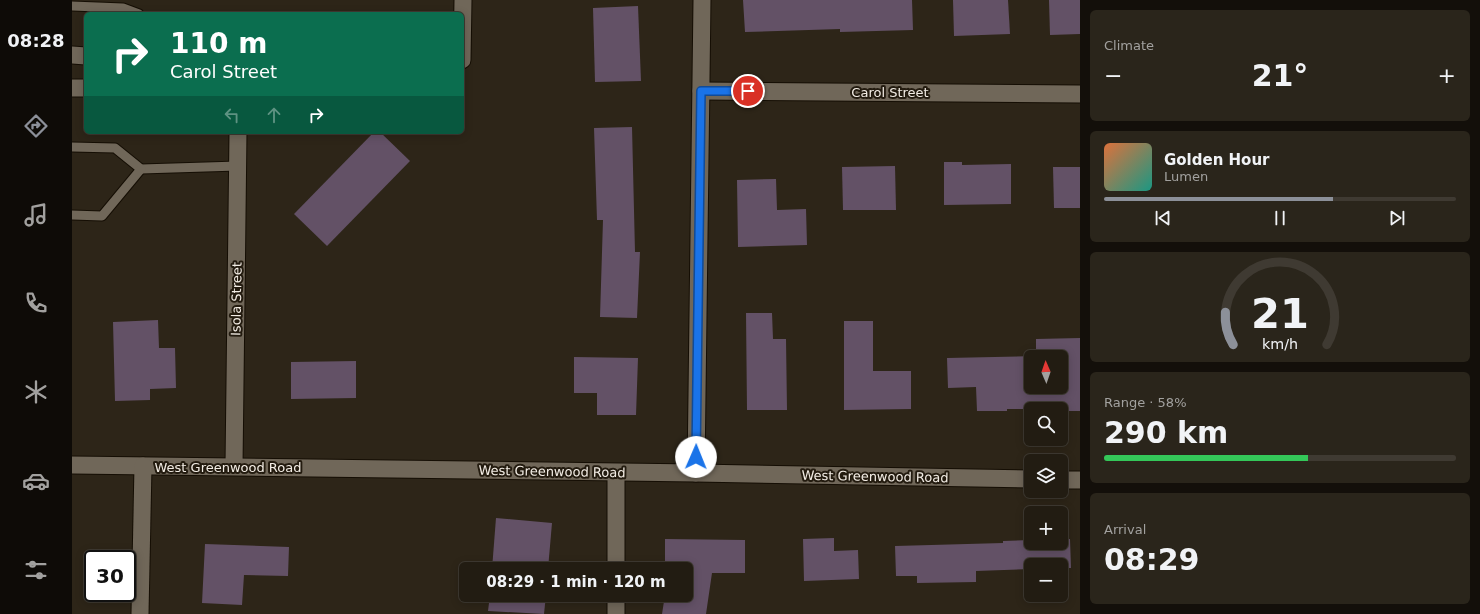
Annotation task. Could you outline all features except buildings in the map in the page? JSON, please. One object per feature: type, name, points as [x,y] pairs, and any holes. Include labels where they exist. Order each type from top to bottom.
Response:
[{"type":"street","points":[[463,0],[463,12]]},
{"type":"street","points":[[696,473],[702,0]]},
{"type":"street","points":[[72,55],[84,56]]},
{"type":"street","points":[[72,88],[84,88]]},
{"type":"street","name":"Carol Street","points":[[701,91],[1080,94]]},
{"type":"street","name":"Isola Street","points":[[234,466],[238,134]]},
{"type":"street","name":"West Greenwood Road","points":[[72,465],[234,466],[1024,479]]},
{"type":"street","points":[[140,614],[143,466]]},
{"type":"street","points":[[616,472],[616,562]]},
{"type":"street","points":[[1068,480],[1080,480]]},
{"type":"street","points":[[616,602],[616,614]]},
{"type":"lane","points":[[72,6],[123,8],[134,12]]},
{"type":"lane","points":[[72,148],[115,148],[141,169],[238,166]]},
{"type":"lane","points":[[72,215],[102,216],[141,169]]},
{"type":"route","points":[[696,457],[701,91],[748,91]]}]
